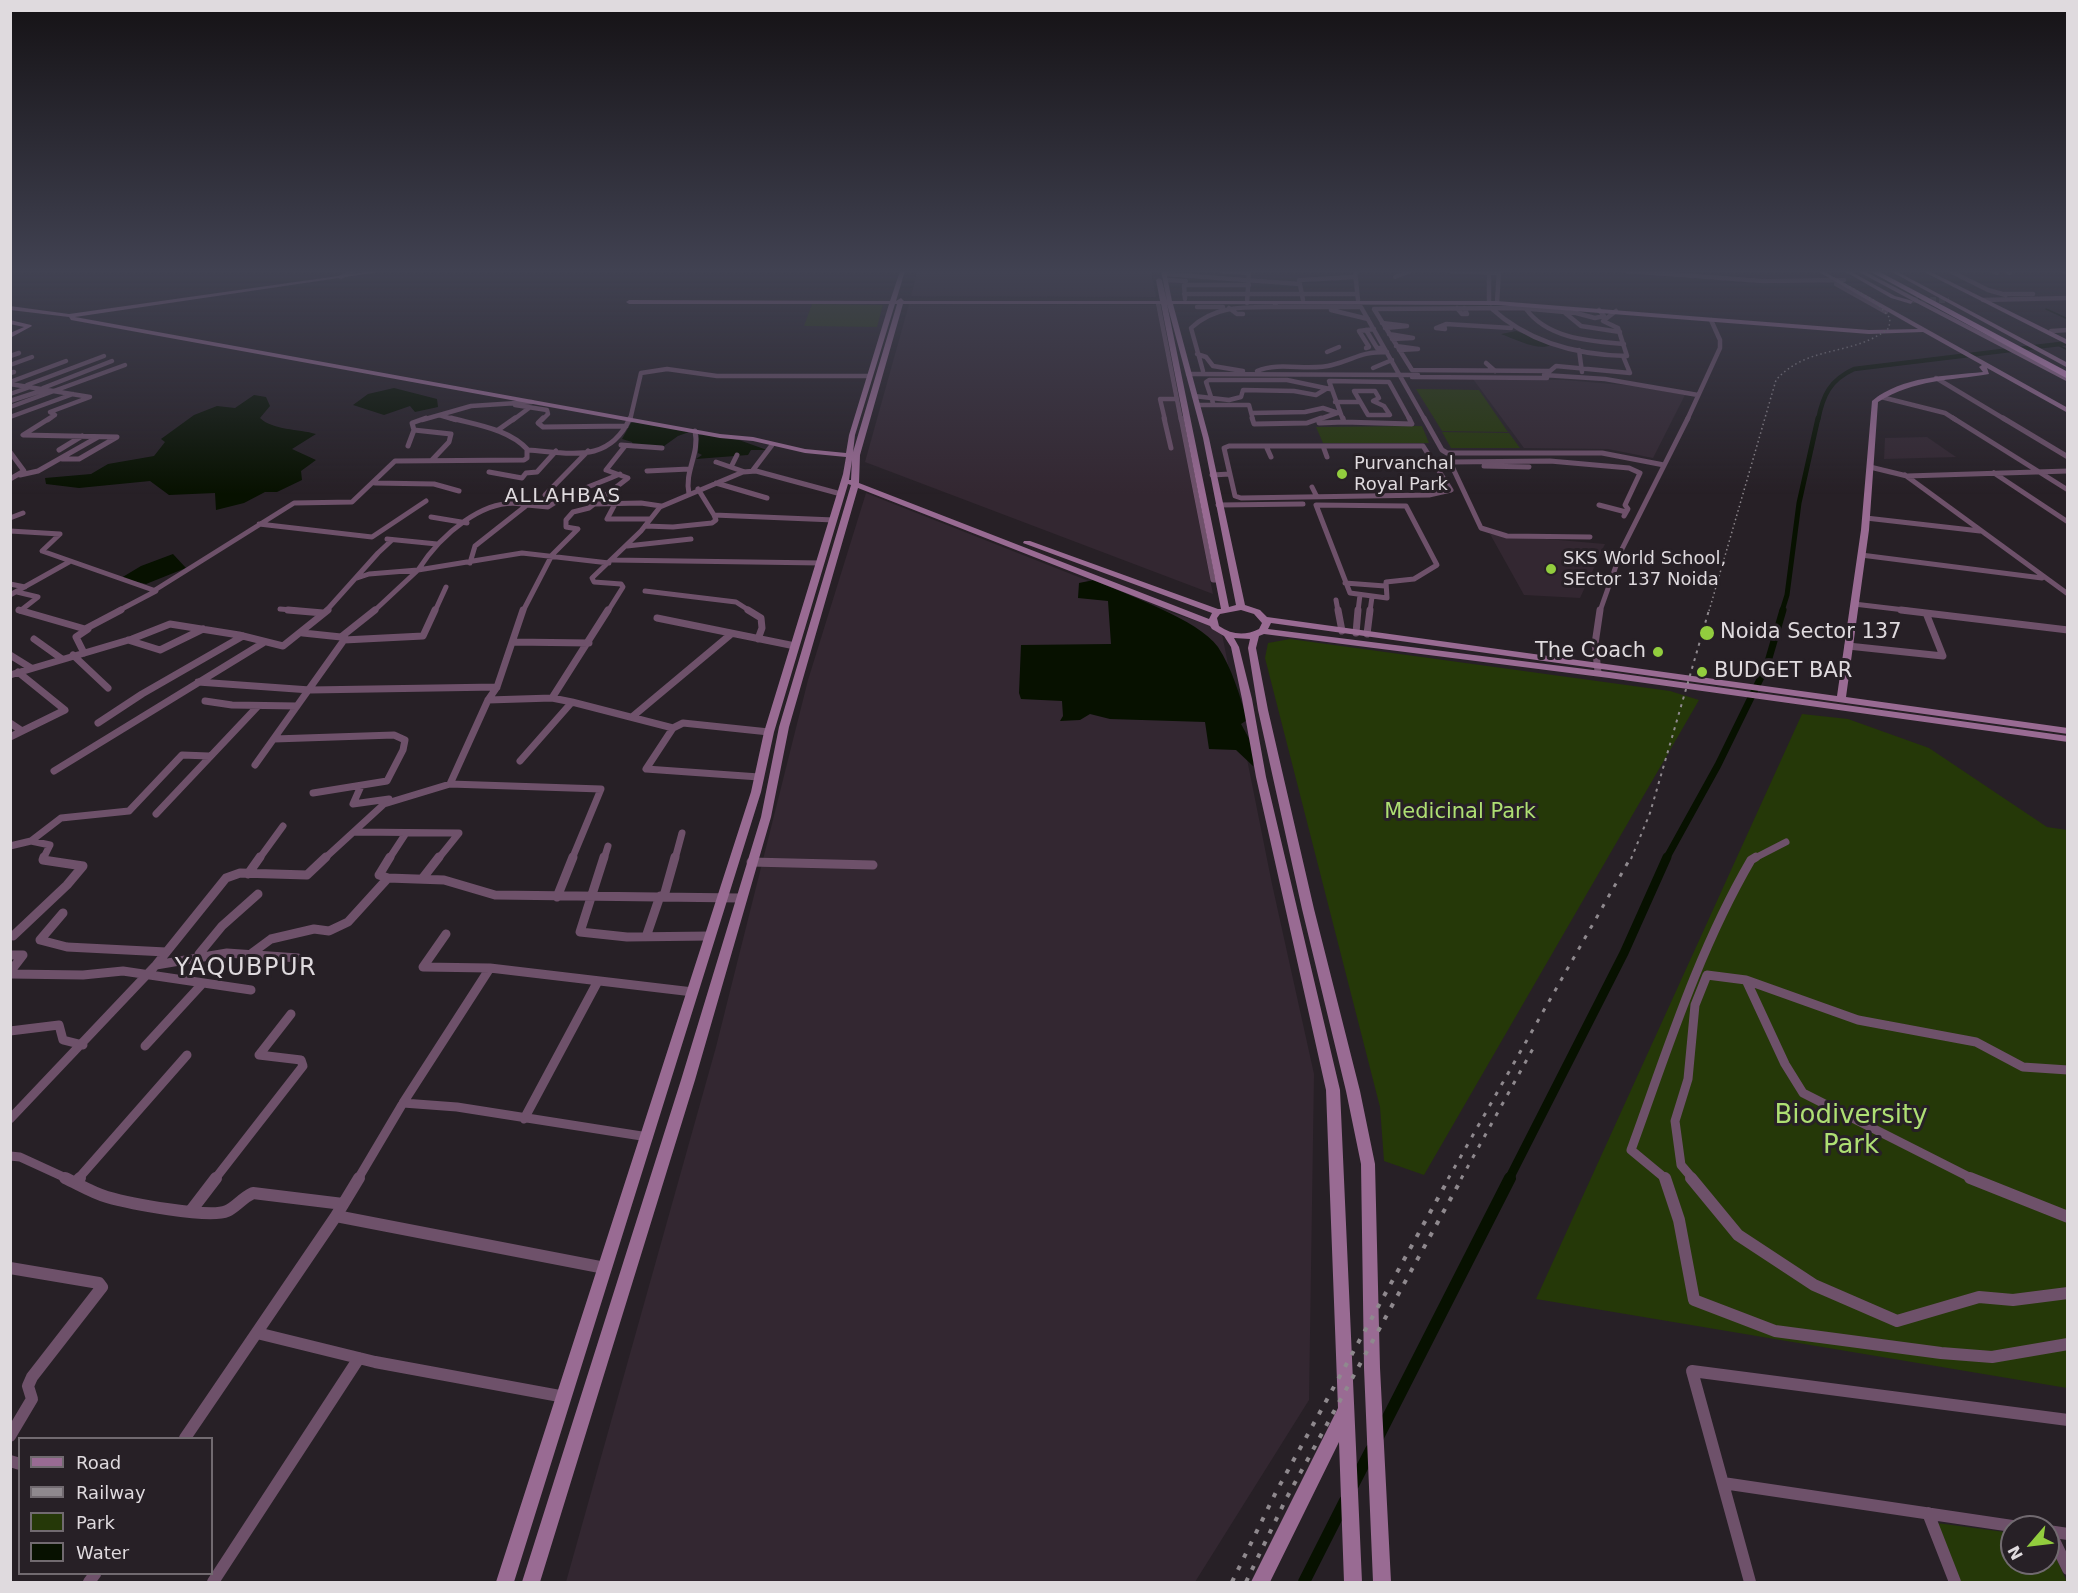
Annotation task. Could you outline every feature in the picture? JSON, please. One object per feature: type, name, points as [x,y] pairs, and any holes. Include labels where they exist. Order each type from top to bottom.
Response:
[{"type":"highway","points":[[2016,345],[2047,362],[2067,378]]},
{"type":"highway","points":[[2047,362],[2067,368]]},
{"type":"street","points":[[221,345],[695,431],[753,439],[807,452],[848,455]]},
{"type":"street","points":[[505,1582],[693,992],[842,494],[851,479],[848,455],[870,375],[881,345]]},
{"type":"street","points":[[531,1582],[688,1080],[740,898],[766,817],[784,727],[885,345]]},
{"type":"street","points":[[1170,345],[1178,399],[1185,420]]},
{"type":"street","points":[[1172,345],[1185,420],[1220,580],[1221,610],[1213,618],[1214,624]]},
{"type":"street","points":[[1179,345],[1201,420],[1241,607]]},
{"type":"street","points":[[1195,345],[1203,371]]},
{"type":"street","points":[[1366,348],[1369,347],[1368,345]]},
{"type":"street","points":[[1375,345],[1386,350]]},
{"type":"street","points":[[1383,345],[1442,450],[1447,453],[1607,454],[1664,465]]},
{"type":"street","points":[[1395,345],[1410,369],[1430,373],[1495,367],[1551,371],[1556,366],[1630,373],[1623,356]]},
{"type":"street","points":[[1560,345],[1623,356],[1628,355],[1624,345]]},
{"type":"street","points":[[1596,666],[1599,612],[1624,543],[1698,396],[1721,345]]},
{"type":"street","points":[[1952,345],[2044,391],[2067,405]]},
{"type":"street","points":[[1961,345],[2067,411]]},
{"type":"street","points":[[2016,345],[2047,362]]},
{"type":"street","points":[[1327,352],[1339,347]]},
{"type":"street","points":[[1257,371],[1267,367],[1331,366],[1365,352],[1386,350]]},
{"type":"street","points":[[1579,350],[1582,377]]},
{"type":"street","points":[[1334,354],[1345,351]]},
{"type":"street","points":[[10,356],[19,353]]},
{"type":"street","points":[[1197,354],[1206,357],[1214,366],[1243,371]]},
{"type":"street","points":[[24,386],[104,356]]},
{"type":"street","points":[[10,365],[32,357]]},
{"type":"street","points":[[1373,368],[1392,360]]},
{"type":"street","points":[[12,384],[66,361]]},
{"type":"street","points":[[10,401],[112,361]]},
{"type":"street","points":[[1486,363],[1495,367]]},
{"type":"street","points":[[10,407],[125,365]]},
{"type":"street","points":[[1841,699],[1866,518],[1875,401],[1907,385],[1936,378],[1987,373],[1982,367],[1990,365]]},
{"type":"street","points":[[527,450],[602,451],[611,444],[630,419],[637,402],[641,373],[645,371],[671,370],[717,376],[870,375]]},
{"type":"street","points":[[1188,374],[1203,371],[1257,371],[1582,377],[1698,396]]},
{"type":"street","points":[[1188,374],[1541,374],[1633,380],[1633,374]]},
{"type":"street","points":[[1188,374],[1386,381],[1412,424],[1344,422],[1254,424],[1249,405],[1197,405]]},
{"type":"street","points":[[1328,379],[1399,374]]},
{"type":"street","points":[[1936,378],[2067,456]]},
{"type":"street","points":[[1328,379],[1328,389],[1344,422]]},
{"type":"street","points":[[1611,379],[1698,396]]},
{"type":"street","points":[[1213,404],[1206,382],[1209,380],[1287,380],[1328,389]]},
{"type":"street","points":[[12,384],[90,397],[50,412],[54,415],[23,434],[117,437],[79,459],[62,459]]},
{"type":"street","points":[[10,394],[31,387]]},
{"type":"street","points":[[1194,396],[1228,400],[1239,398],[1241,390],[1294,391],[1318,395],[1328,389]]},
{"type":"street","points":[[1384,406],[1389,415],[1368,415],[1354,391],[1375,391],[1379,398],[1373,401],[1384,406],[1415,404]]},
{"type":"street","points":[[2032,391],[2044,391]]},
{"type":"street","points":[[10,417],[75,394]]},
{"type":"street","points":[[1881,397],[1945,413],[2067,490]]},
{"type":"street","points":[[1171,448],[1161,399],[1178,399]]},
{"type":"street","points":[[512,402],[548,412],[538,423],[543,427],[626,426]]},
{"type":"street","points":[[1335,402],[1360,402]]},
{"type":"street","points":[[408,446],[414,430],[412,423],[448,410],[484,403],[538,403]]},
{"type":"street","points":[[498,430],[529,408]]},
{"type":"street","points":[[1252,413],[1305,412],[1323,408],[1339,413]]},
{"type":"street","points":[[1306,423],[1339,413]]},
{"type":"street","points":[[84,653],[76,637],[152,595],[155,590],[298,502],[350,503],[375,483],[395,462],[523,460],[527,458],[527,450],[519,440],[498,430],[439,415]]},
{"type":"street","points":[[1185,420],[1201,420]]},
{"type":"street","points":[[414,430],[451,434],[449,442],[432,460]]},
{"type":"street","points":[[689,494],[686,482],[699,450],[695,431]]},
{"type":"street","points":[[59,450],[84,436]]},
{"type":"street","points":[[10,479],[33,474],[99,436]]},
{"type":"street","points":[[611,444],[662,448]]},
{"type":"street","points":[[753,470],[772,445]]},
{"type":"street","points":[[450,783],[488,700],[497,687],[525,604],[552,555],[578,529],[566,527],[565,521],[569,515],[595,504],[629,477],[606,469],[625,446]]},
{"type":"street","points":[[1266,446],[1271,457]]},
{"type":"street","points":[[1266,446],[1424,447],[1451,490],[1429,495],[1238,498],[1229,472],[1225,447],[1266,446]]},
{"type":"street","points":[[1323,446],[1327,457]]},
{"type":"street","points":[[489,472],[522,478],[526,473],[537,472],[556,451]]},
{"type":"street","points":[[545,495],[588,451]]},
{"type":"street","points":[[10,452],[24,471],[20,475]]},
{"type":"street","points":[[1561,453],[1567,462]]},
{"type":"street","points":[[1581,453],[1585,466]]},
{"type":"street","points":[[731,467],[737,455]]},
{"type":"street","points":[[716,462],[745,471]]},
{"type":"street","points":[[1590,537],[1507,536],[1481,528],[1450,462],[1472,462],[1498,467],[1545,466],[1553,462],[1585,466],[1611,463],[1640,471],[1625,505],[1626,512]]},
{"type":"street","points":[[1870,467],[1905,475],[2067,471]]},
{"type":"street","points":[[647,471],[689,470]]},
{"type":"street","points":[[552,698],[623,591],[621,584],[592,581],[662,506],[698,489],[753,470],[842,494]]},
{"type":"street","points":[[1212,473],[1229,472]]},
{"type":"street","points":[[1994,472],[2067,522]]},
{"type":"street","points":[[255,765],[308,692],[343,638],[418,570],[436,544],[502,502],[548,507],[568,493],[585,490],[620,474]]},
{"type":"street","points":[[1905,475],[2067,594]]},
{"type":"street","points":[[851,479],[1221,610],[1241,607],[1257,612],[1266,620],[1586,668],[1596,666]]},
{"type":"street","points":[[851,479],[1214,624],[1227,634],[1235,647],[1261,777],[1333,1090],[1353,1582]]},
{"type":"street","points":[[375,483],[435,484],[459,491]]},
{"type":"street","points":[[715,483],[767,498]]},
{"type":"street","points":[[1312,487],[1317,497]]},
{"type":"street","points":[[645,526],[673,527],[712,523],[716,520],[714,515],[698,489]]},
{"type":"street","points":[[375,537],[426,501]]},
{"type":"street","points":[[595,504],[642,503],[662,506]]},
{"type":"street","points":[[615,504],[607,519],[650,519]]},
{"type":"street","points":[[1218,504],[1303,504]]},
{"type":"street","points":[[470,563],[475,546],[527,505]]},
{"type":"street","points":[[1599,505],[1639,513]]},
{"type":"street","points":[[1315,506],[1406,506],[1437,565],[1414,579],[1386,582],[1387,598],[1350,593],[1345,583],[1315,506]]},
{"type":"street","points":[[10,518],[23,513]]},
{"type":"street","points":[[714,515],[834,520]]},
{"type":"street","points":[[431,517],[467,523]]},
{"type":"street","points":[[1866,518],[1983,531]]},
{"type":"street","points":[[260,524],[436,544]]},
{"type":"street","points":[[10,531],[60,534],[42,551],[155,590]]},
{"type":"street","points":[[627,546],[691,539]]},
{"type":"street","points":[[14,674],[128,640],[170,624],[243,636],[263,643],[283,646],[303,633],[357,578],[368,560],[392,540]]},
{"type":"street","points":[[357,578],[369,574],[470,563],[511,554],[552,555],[610,562],[821,563]]},
{"type":"street","points":[[1861,555],[2043,578]]},
{"type":"street","points":[[14,594],[69,562]]},
{"type":"street","points":[[1345,583],[1385,586]]},
{"type":"street","points":[[10,584],[25,587]]},
{"type":"street","points":[[303,633],[343,638],[423,636],[446,587]]},
{"type":"street","points":[[645,591],[740,603],[761,618],[762,628],[758,639]]},
{"type":"street","points":[[14,594],[38,597],[19,610],[21,612],[81,629],[91,627]]},
{"type":"street","points":[[1356,633],[1360,596]]},
{"type":"street","points":[[1367,634],[1372,597]]},
{"type":"street","points":[[1336,600],[1342,631]]},
{"type":"street","points":[[1854,604],[2067,630]]},
{"type":"street","points":[[280,609],[323,612]]},
{"type":"street","points":[[1848,646],[1943,656],[1926,613]]},
{"type":"street","points":[[657,618],[730,635],[795,646]]},
{"type":"street","points":[[1266,620],[1267,626],[1259,633],[1252,648],[1308,909],[1353,1091],[1368,1164],[1372,1368],[1382,1582]]},
{"type":"street","points":[[128,640],[160,650],[202,629]]},
{"type":"street","points":[[1227,634],[1259,633],[1586,668],[1596,666],[2067,739]]},
{"type":"street","points":[[632,717],[730,635]]},
{"type":"street","points":[[98,723],[142,694],[243,636]]},
{"type":"street","points":[[34,639],[62,659]]},
{"type":"street","points":[[513,642],[589,643]]},
{"type":"street","points":[[54,771],[263,643]]},
{"type":"street","points":[[10,655],[31,668]]},
{"type":"street","points":[[73,656],[108,688]]},
{"type":"street","points":[[10,737],[65,710],[14,674]]},
{"type":"street","points":[[198,682],[244,688],[308,692],[497,687]]},
{"type":"street","points":[[1788,696],[1841,699],[2067,731]]},
{"type":"street","points":[[488,700],[552,698],[673,728]]},
{"type":"street","points":[[205,701],[258,706],[297,706]]},
{"type":"street","points":[[520,761],[572,702]]},
{"type":"street","points":[[156,814],[258,706]]},
{"type":"street","points":[[10,723],[22,731]]},
{"type":"street","points":[[759,777],[646,769],[678,723],[770,729],[784,727]]},
{"type":"street","points":[[274,739],[394,735],[403,737],[403,750],[387,781],[313,793]]},
{"type":"street","points":[[10,846],[31,841],[61,818],[129,812],[182,755],[209,756]]},
{"type":"street","points":[[362,786],[353,804],[397,798],[450,783],[601,789],[557,897]]},
{"type":"street","points":[[10,1119],[83,1045],[148,974],[226,878],[248,874],[307,875],[384,804],[397,798]]},
{"type":"street","points":[[248,874],[284,826]]},
{"type":"street","points":[[354,832],[459,833],[422,879]]},
{"type":"street","points":[[406,833],[379,875],[388,878],[444,880],[495,895],[740,898]]},
{"type":"street","points":[[646,937],[682,833]]},
{"type":"street","points":[[13,936],[83,866],[76,863],[43,860],[50,845],[31,841]]},
{"type":"street","points":[[1786,842],[1751,860],[1725,905],[1696,969],[1631,1150],[1665,1177],[1679,1220],[1694,1300],[1775,1331],[1941,1353],[1992,1357],[2067,1344]]},
{"type":"street","points":[[608,846],[580,932],[646,937],[710,936]]},
{"type":"street","points":[[751,862],[873,865]]},
{"type":"street","points":[[252,952],[271,939],[314,929],[329,931],[348,922],[388,878]]},
{"type":"street","points":[[199,954],[222,926],[258,894]]},
{"type":"street","points":[[63,913],[41,937],[42,942],[67,947],[166,952]]},
{"type":"street","points":[[446,934],[423,967],[490,968],[693,992]]},
{"type":"street","points":[[156,965],[199,954],[252,952],[298,958]]},
{"type":"street","points":[[10,955],[23,955],[10,973]]},
{"type":"street","points":[[186,1437],[336,1216],[403,1103],[490,968]]},
{"type":"street","points":[[10,973],[83,975],[123,971],[251,990]]},
{"type":"street","points":[[2067,1070],[2023,1067],[1976,1042],[1857,1020],[1746,980],[1707,975],[1695,1005],[1688,1078],[1675,1121],[1681,1165],[1738,1235],[1814,1285],[1898,1321],[1979,1297],[2013,1300],[2067,1293]]},
{"type":"street","points":[[1746,980],[1785,1064],[1803,1093],[1982,1184],[2067,1217]]},
{"type":"street","points":[[524,1119],[598,981]]},
{"type":"street","points":[[145,1046],[202,984]]},
{"type":"street","points":[[190,1212],[303,1066],[304,1063],[301,1060],[259,1055],[291,1014]]},
{"type":"street","points":[[10,1031],[59,1025],[63,1040],[83,1045]]},
{"type":"street","points":[[76,1182],[187,1055]]},
{"type":"street","points":[[403,1103],[457,1107],[648,1137]]},
{"type":"street","points":[[10,1156],[20,1157],[106,1197],[190,1212],[215,1214],[228,1211],[241,1198],[253,1193],[343,1204]]},
{"type":"street","points":[[336,1216],[606,1268]]},
{"type":"street","points":[[10,1268],[99,1283],[102,1287],[32,1377],[28,1386],[32,1399],[10,1436]]},
{"type":"street","points":[[256,1333],[359,1358],[564,1397]]},
{"type":"street","points":[[213,1582],[359,1358]]},
{"type":"street","points":[[1750,1582],[1692,1371],[2067,1420]]},
{"type":"street","points":[[1260,1582],[1346,1417]]},
{"type":"street","points":[[1723,1483],[2000,1524]]},
{"type":"street","points":[[1928,1514],[1955,1582]]},
{"type":"street","points":[[2060,1555],[2067,1569]]},
{"type":"shaded area","points":[[897,345],[1164,345],[1213,594],[865,462]]},
{"type":"shaded area","points":[[1473,379],[1565,380],[1636,386],[1685,395],[1653,458],[1608,449],[1524,448]]},
{"type":"shaded area","points":[[1927,437],[1956,457],[1884,459],[1885,438]]},
{"type":"shaded area","points":[[866,493],[1157,608],[1221,629],[1272,884],[1314,1074],[1309,1400],[1195,1582],[566,1582],[716,1047],[808,680]]},
{"type":"shaded area","name":"SKS World School, SEctor 137 Noida","points":[[1490,534],[1605,544],[1580,598],[1524,595]]},
{"type":"green space","points":[[1416,389],[1479,390],[1508,432],[1442,431]]},
{"type":"green space","points":[[1422,426],[1429,443],[1323,443],[1316,427]]},
{"type":"green space","points":[[1442,432],[1509,433],[1520,448],[1451,448]]},
{"type":"green space","name":"Medicinal Park","points":[[1290,639],[1670,691],[1699,700],[1424,1175],[1384,1161],[1380,1107],[1265,658],[1268,643]]},
{"type":"green space","name":"Biodiversity Park","points":[[1802,714],[1848,719],[1929,748],[2047,827],[2067,830],[2067,1388],[1536,1299]]},
{"type":"green space","points":[[1937,1523],[2000,1531],[2000,1575],[2060,1575],[2060,1567],[2067,1582],[1961,1582]]},
{"type":"water","points":[[394,388],[437,399],[438,407],[415,412],[410,406],[384,415],[353,405],[368,394]]},
{"type":"water","points":[[254,395],[266,397],[270,406],[260,418],[265,422],[316,434],[292,449],[316,460],[301,471],[302,480],[277,492],[265,492],[244,503],[216,510],[215,493],[169,495],[150,481],[79,488],[46,484],[45,478],[91,474],[108,464],[154,456],[165,442],[161,439],[194,415],[217,406],[235,408]]},
{"type":"water","points":[[637,421],[689,432],[678,436],[664,446],[633,445],[632,442],[622,439],[631,423]]},
{"type":"water","points":[[699,435],[739,440],[767,450],[751,450],[748,455],[696,459],[702,455],[698,453]]},
{"type":"water","points":[[173,554],[186,568],[146,584],[121,578],[141,566]]},
{"type":"water","points":[[1094,580],[1178,617],[1195,627],[1218,647],[1231,673],[1247,720],[1241,724],[1256,751],[1253,766],[1236,750],[1209,749],[1205,722],[1110,719],[1090,714],[1080,720],[1060,721],[1063,716],[1062,701],[1021,699],[1019,693],[1021,645],[1111,644],[1108,601],[1078,598],[1079,583]]},
{"type":"waterway","points":[[1818,420],[1822,403],[1833,383],[1854,369],[2049,345]]},
{"type":"waterway","points":[[2059,345],[2068,350]]},
{"type":"waterway","points":[[1782,611],[1787,595],[1799,503],[1818,418]]},
{"type":"waterway","points":[[1667,858],[1718,765],[1767,665],[1783,610]]},
{"type":"waterway","points":[[1509,1179],[1624,953],[1667,858]]},
{"type":"waterway","points":[[1378,1437],[1510,1178]]},
{"type":"waterway","points":[[1353,1485],[1371,1450]]},
{"type":"waterway","points":[[1304,1582],[1345,1501]]},
{"type":"railway","points":[[1709,611],[1776,380],[1802,361],[1852,345]]},
{"type":"railway","points":[[1631,859],[1650,813],[1709,610]]},
{"type":"railway","points":[[1448,1179],[1631,857]]},
{"type":"railway","points":[[1461,1179],[1536,1043]]},
{"type":"railway","points":[[1232,1582],[1276,1492],[1449,1178]]},
{"type":"railway","points":[[1246,1582],[1286,1499],[1462,1178]]},
{"type":"place","name":"Purvanchal Royal Park","points":[[1342,474]]},
{"type":"place","name":"SKS World School, SEctor 137 Noida","points":[[1551,569]]},
{"type":"place","name":"Noida Sector 137","points":[[1707,633]]},
{"type":"place","name":"The Coach","points":[[1658,652]]},
{"type":"place","name":"BUDGET BAR","points":[[1702,672]]},
{"type":"district","name":"ALLAHBAS","points":[[563,497]]},
{"type":"district","name":"YAQUBPUR","points":[[246,969]]}]
